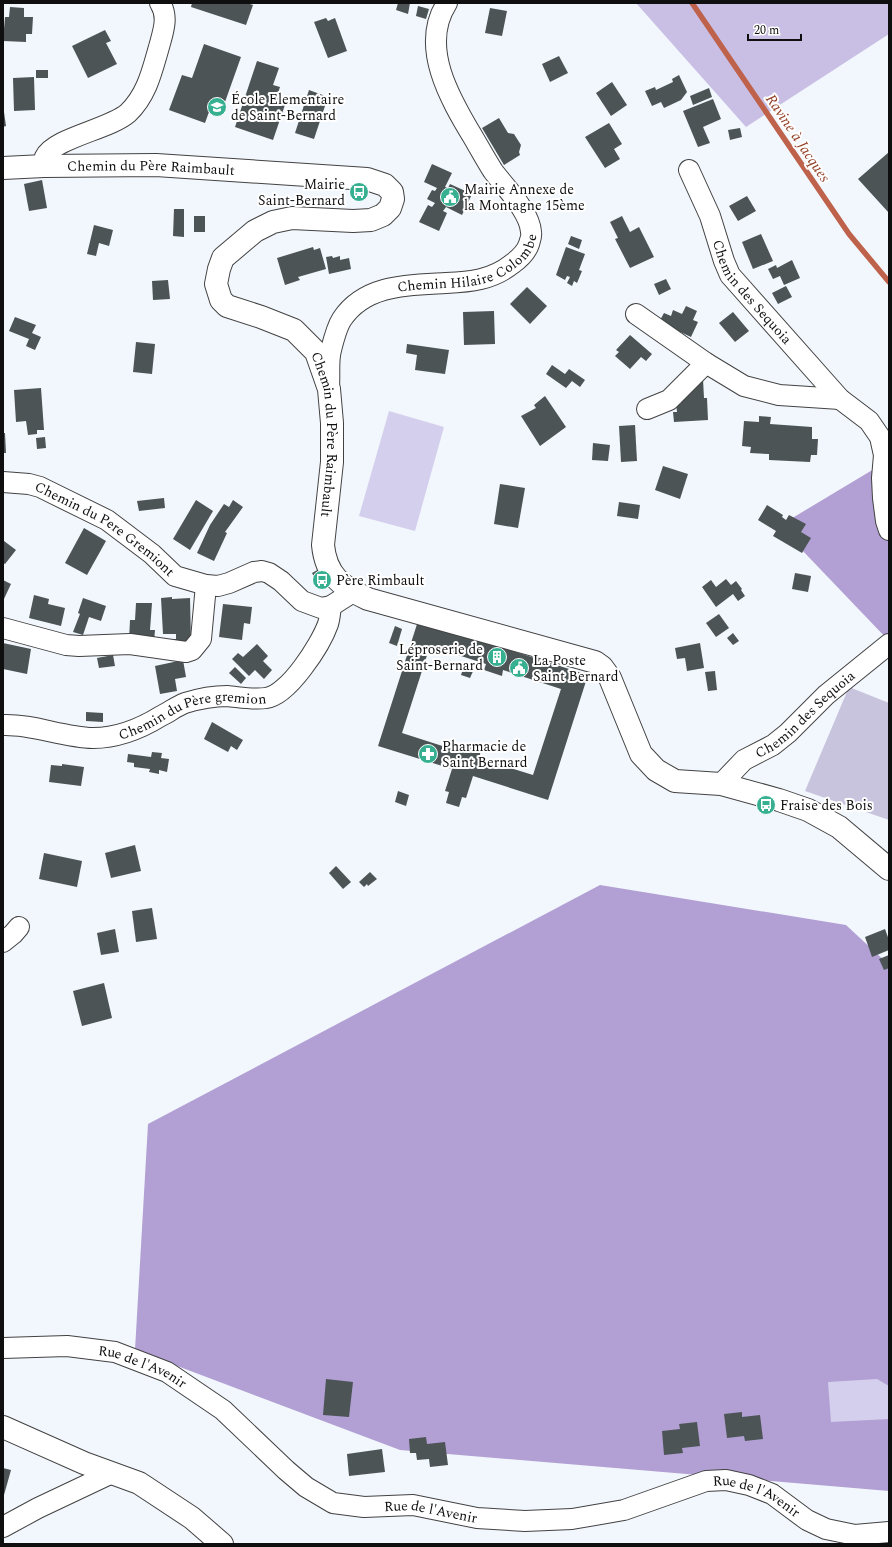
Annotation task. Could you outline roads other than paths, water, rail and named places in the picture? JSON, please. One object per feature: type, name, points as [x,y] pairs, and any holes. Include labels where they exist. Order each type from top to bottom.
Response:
[{"type":"street","points":[[44,166],[44,158],[58,145],[109,124],[127,114],[140,99],[150,81],[165,23],[165,13],[160,3]]},
{"type":"street","name":"Chemin Hilaire Colombe","points":[[329,389],[331,351],[342,319],[359,301],[377,291],[410,285],[474,281],[502,271],[521,257],[528,246],[532,233],[529,222],[493,170],[462,119],[448,92],[438,63],[436,36],[443,9],[447,3]]},
{"type":"street","name":"Chemin du Père Raimbault","points":[[3,168],[156,165],[367,179],[385,185],[392,192],[393,199],[390,208],[383,215],[371,220],[353,221],[292,218],[273,222],[255,231],[223,258],[219,268],[216,284],[221,300],[227,306],[294,330],[316,352],[329,389],[332,423],[332,462],[323,545],[325,559],[329,570],[340,582],[353,592],[368,599],[595,662],[602,667],[610,678],[641,754],[656,770],[675,781],[721,784],[779,800],[808,810],[839,827],[889,869]]},
{"type":"street","name":"Chemin des Sequoia","points":[[689,170],[710,216],[730,276],[840,399],[869,421],[880,437],[884,455],[882,478],[883,498],[886,521],[889,530]]},
{"type":"street","points":[[636,314],[706,363],[744,386],[779,395],[840,399]]},
{"type":"street","points":[[647,409],[669,400],[706,363]]},
{"type":"street","name":"Chemin du Pere Gremiont","points":[[3,482],[28,484],[40,487],[106,520],[152,554],[175,576],[206,585],[218,586],[230,583],[254,572],[262,571],[269,573],[281,581],[302,602],[321,608],[331,606]]},
{"type":"street","points":[[3,628],[66,645],[79,646],[130,644],[186,652],[192,650],[201,639],[206,585]]},
{"type":"street","points":[[331,606],[353,592]]},
{"type":"street","name":"Chemin du Père gremion","points":[[3,725],[22,726],[65,735],[94,738],[137,730],[183,704],[204,698],[224,696],[266,698],[276,696],[290,684],[317,646],[328,624],[331,606]]},
{"type":"street","name":"Chemin des Sequoia","points":[[721,784],[744,760],[773,744],[788,733],[826,695],[889,644]]},
{"type":"street","points":[[3,942],[19,927]]},
{"type":"street","name":"Rue de l'Avenir","points":[[3,1348],[67,1346],[115,1352],[167,1372],[223,1410],[301,1483],[333,1503],[364,1508],[413,1505],[477,1518],[524,1521],[572,1519],[624,1510],[706,1481],[726,1480],[749,1485],[772,1494],[807,1520],[826,1529],[855,1535],[889,1532]]},
{"type":"street","points":[[3,1426],[84,1463],[139,1483],[192,1518],[222,1544]]},
{"type":"street","points":[[3,1527],[38,1508],[112,1473]]},
{"type":"waterway","name":"Ravine à Jacques","points":[[692,3],[849,234],[889,282]]},
{"type":"place","name":"École Elementaire de Saint-Bernard","points":[[217,107]]},
{"type":"place","name":"Mairie Saint-Bernard","points":[[359,192]]},
{"type":"place","name":"Mairie Annexe de la Montagne 15ème","points":[[450,197]]},
{"type":"place","name":"Père Rimbault","points":[[322,580]]},
{"type":"place","name":"Léproserie de Saint-Bernard","points":[[497,657]]},
{"type":"place","name":"La Poste Saint Bernard","points":[[519,668]]},
{"type":"place","name":"Pharmacie de Saint Bernard","points":[[428,754]]},
{"type":"place","name":"Fraise des Bois","points":[[766,805]]}]
